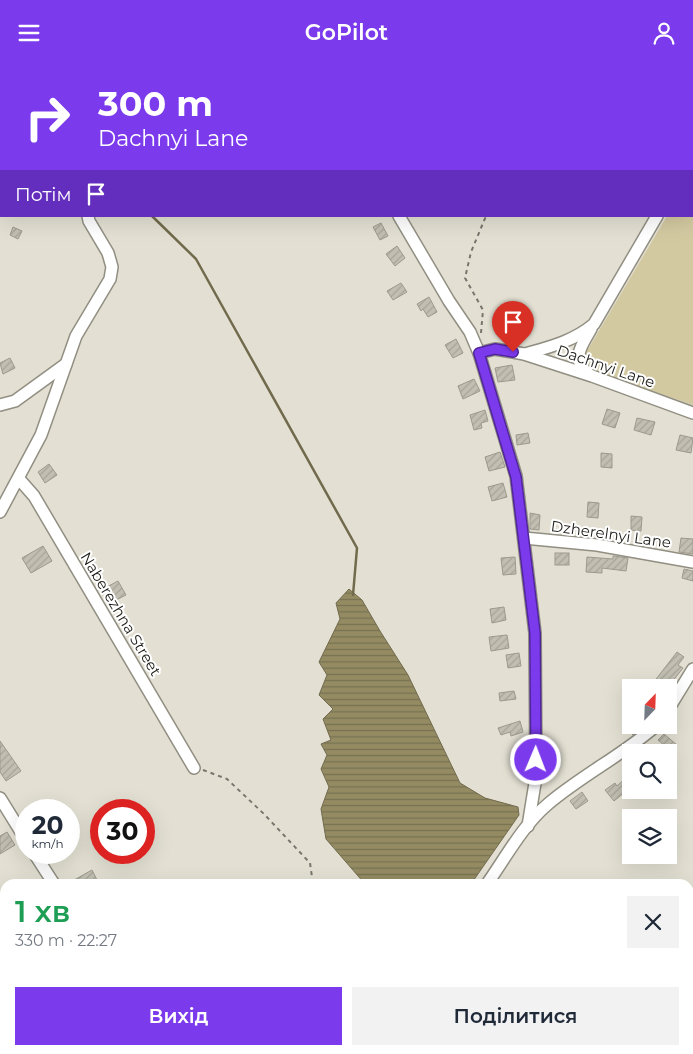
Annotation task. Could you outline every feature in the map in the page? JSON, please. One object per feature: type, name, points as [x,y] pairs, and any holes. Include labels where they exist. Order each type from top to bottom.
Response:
[{"type":"street","points":[[0,512],[41,435],[76,336],[110,279],[112,267],[108,253],[88,217]]},
{"type":"street","points":[[401,217],[449,301],[470,332],[479,353],[516,477],[535,633],[537,680],[536,777],[528,825]]},
{"type":"street","points":[[592,376],[584,370],[580,363],[578,355],[580,347],[656,217]]},
{"type":"street","points":[[524,354],[569,341],[585,332],[594,324]]},
{"type":"street","name":"Dachnyi Lane","points":[[479,353],[495,349],[524,354],[592,376],[693,413]]},
{"type":"street","points":[[0,405],[15,401],[66,364]]},
{"type":"street","name":"Naberezhna Street","points":[[19,479],[34,496],[194,768]]},
{"type":"street","name":"Dzherelnyi Lane","points":[[524,538],[597,545],[693,562]]},
{"type":"street","points":[[678,693],[693,669]]},
{"type":"street","points":[[490,879],[528,825],[547,805],[646,734]]},
{"type":"street","points":[[0,798],[15,822]]},
{"type":"street","points":[[41,864],[51,879]]},
{"type":"path","points":[[481,336],[483,311],[465,278],[471,253],[486,217]]},
{"type":"path","points":[[194,768],[227,779],[264,814],[310,863],[313,879]]},
{"type":"shaded area","points":[[666,217],[693,217],[693,405],[588,369],[584,356]]},
{"type":"shaded area","points":[[349,589],[362,600],[408,675],[460,783],[485,798],[518,807],[519,815],[474,879],[361,879],[326,839],[321,809],[329,787],[321,769],[327,755],[321,744],[331,740],[323,719],[333,709],[319,695],[327,675],[319,662],[340,619],[336,603]]},
{"type":"building","points":[[381,223],[388,236],[380,240],[373,227]]},
{"type":"building","points":[[13,227],[22,231],[18,239],[10,235]]},
{"type":"building","points":[[397,246],[405,258],[395,266],[386,254]]},
{"type":"building","points":[[401,283],[407,292],[393,300],[387,291]]},
{"type":"building","points":[[429,297],[437,312],[428,317],[417,304]]},
{"type":"building","points":[[456,339],[463,353],[453,358],[445,345]]},
{"type":"building","points":[[10,358],[15,368],[3,374],[0,363]]},
{"type":"building","points":[[512,365],[515,380],[498,382],[495,368]]},
{"type":"building","points":[[474,379],[480,391],[463,399],[458,386]]},
{"type":"building","points":[[607,409],[620,413],[615,428],[602,424]]},
{"type":"building","points":[[485,410],[488,421],[481,423],[482,428],[474,430],[470,415]]},
{"type":"building","points":[[637,418],[655,422],[651,435],[634,430]]},
{"type":"building","points":[[528,433],[530,443],[517,445],[516,435]]},
{"type":"building","points":[[680,435],[693,438],[691,453],[676,450]]},
{"type":"building","points":[[500,452],[505,467],[489,471],[485,457]]},
{"type":"building","points":[[601,453],[612,454],[612,468],[601,467]]},
{"type":"building","points":[[49,464],[57,475],[45,483],[38,472]]},
{"type":"building","points":[[503,483],[507,497],[492,501],[488,487]]},
{"type":"building","points":[[588,502],[599,503],[598,518],[587,517]]},
{"type":"building","points":[[530,513],[540,515],[539,530],[530,529]]},
{"type":"building","points":[[631,516],[642,517],[641,531],[631,530]]},
{"type":"building","points":[[681,538],[693,539],[693,554],[679,552]]},
{"type":"building","points":[[43,546],[52,561],[31,573],[22,558]]},
{"type":"building","points":[[555,553],[569,553],[569,565],[555,565]]},
{"type":"building","points":[[613,556],[628,558],[626,571],[602,568],[602,573],[586,572],[587,557],[613,559]]},
{"type":"building","points":[[515,557],[516,574],[503,575],[501,558]]},
{"type":"building","points":[[684,569],[693,571],[693,581],[682,578]]},
{"type":"building","points":[[118,581],[126,595],[112,602],[105,588]]},
{"type":"building","points":[[504,607],[506,620],[492,623],[490,609]]},
{"type":"building","points":[[507,635],[509,648],[491,651],[489,637]]},
{"type":"building","points":[[677,652],[684,657],[678,665],[683,668],[674,679],[656,679]]},
{"type":"building","points":[[519,653],[521,666],[508,668],[506,655]]},
{"type":"building","points":[[514,691],[516,699],[500,701],[499,693]]},
{"type":"building","points":[[520,721],[523,732],[511,736],[510,732],[501,735],[498,728]]},
{"type":"building","points":[[664,734],[676,744],[663,744],[658,740]]},
{"type":"building","points":[[0,741],[21,771],[6,781],[0,772]]},
{"type":"building","points":[[622,781],[622,794],[614,801],[605,790],[615,783],[617,786]]},
{"type":"building","points":[[582,792],[588,801],[576,809],[570,801]]},
{"type":"building","points":[[7,832],[15,845],[0,854],[0,836]]},
{"type":"building","points":[[92,870],[96,879],[76,879]]},
{"type":"waterway","points":[[153,217],[196,259],[357,548],[353,595]]},
{"type":"route","points":[[513,352],[495,349],[479,353],[516,477],[535,633],[537,695],[536,760]]}]
